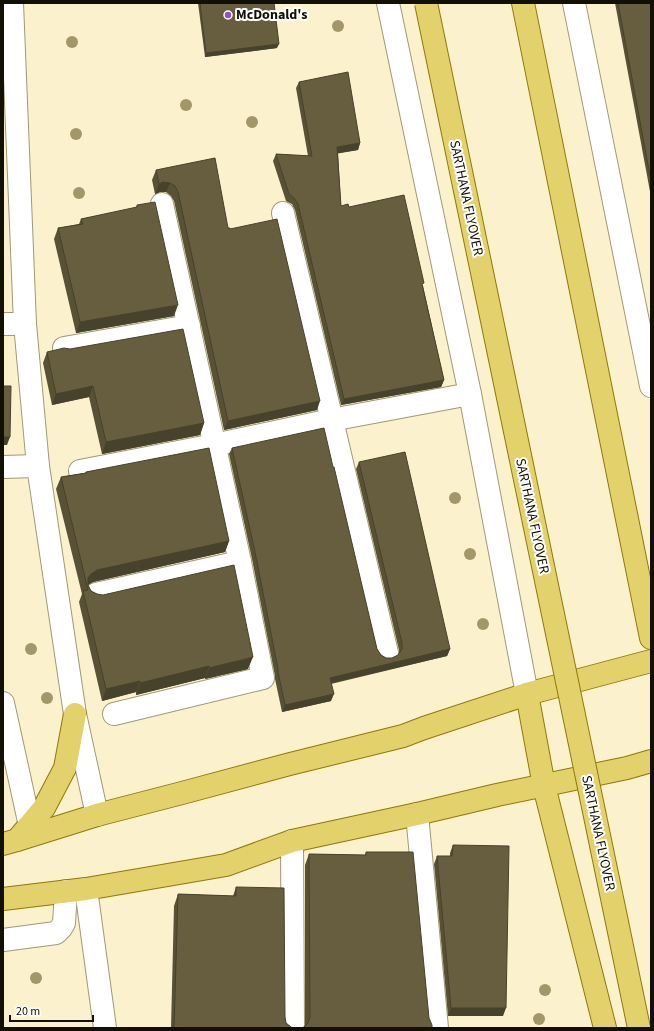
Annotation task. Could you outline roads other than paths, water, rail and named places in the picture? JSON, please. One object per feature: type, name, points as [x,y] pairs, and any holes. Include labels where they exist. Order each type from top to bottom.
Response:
[{"type":"main road","name":"SARTHANA FLYOVER","points":[[426,3],[639,1028]]},
{"type":"main road","points":[[522,3],[651,638]]},
{"type":"main road","points":[[17,837],[290,764],[403,736],[527,694],[651,661]]},
{"type":"main road","points":[[527,694],[544,786],[605,1028]]},
{"type":"main road","points":[[17,837],[44,808],[65,768],[75,714]]},
{"type":"main road","points":[[3,899],[76,890],[226,865],[292,841],[418,814],[497,795],[627,768],[651,761]]},
{"type":"street","points":[[12,3],[9,90],[25,324],[38,466],[75,714],[97,815]]},
{"type":"street","points":[[388,3],[470,394],[527,694]]},
{"type":"street","points":[[574,3],[644,314],[651,386]]},
{"type":"street","points":[[114,714],[263,678],[240,562],[162,204]]},
{"type":"street","points":[[283,213],[387,653]]},
{"type":"street","points":[[3,324],[25,324]]},
{"type":"street","points":[[64,348],[189,326]]},
{"type":"street","points":[[80,472],[331,420],[470,394]]},
{"type":"street","points":[[3,467],[38,466]]},
{"type":"street","points":[[96,594],[240,562]]},
{"type":"street","points":[[3,703],[17,837]]},
{"type":"street","points":[[418,814],[437,1028]]},
{"type":"street","points":[[292,841],[293,1028]]},
{"type":"street","points":[[3,940],[56,933],[64,923],[76,890]]},
{"type":"street","points":[[76,890],[105,1028]]},
{"type":"place","name":"McDonald's","points":[[228,15]]}]
